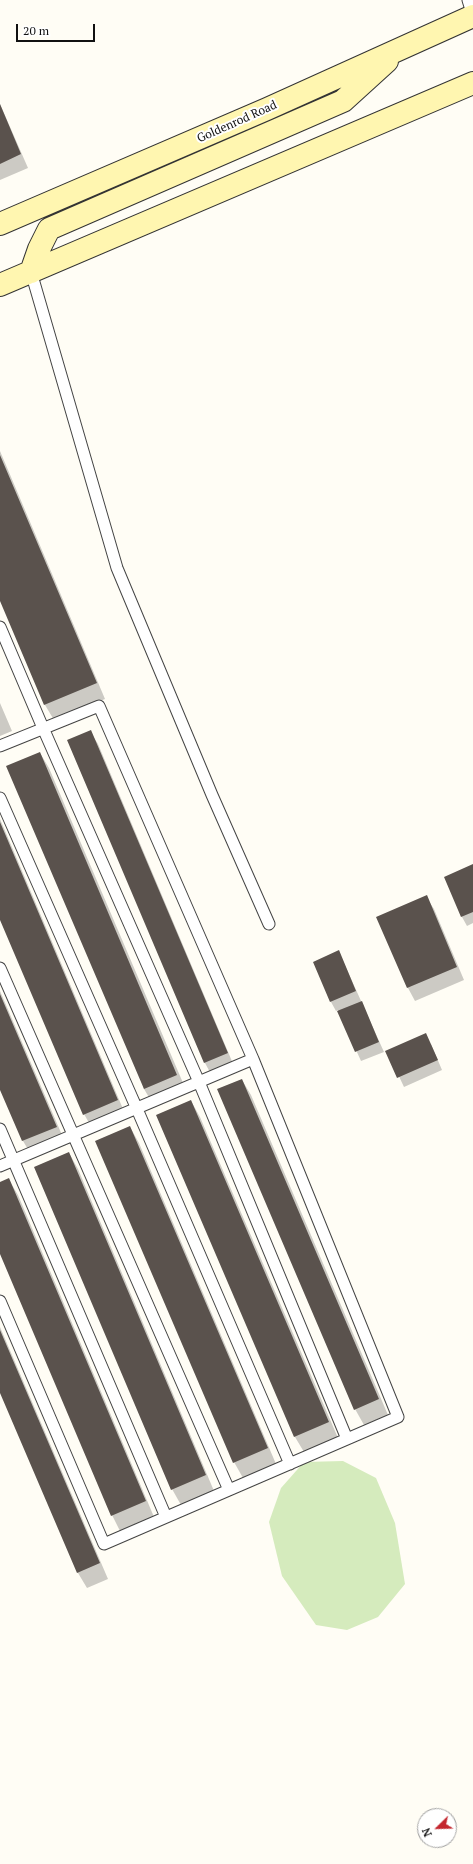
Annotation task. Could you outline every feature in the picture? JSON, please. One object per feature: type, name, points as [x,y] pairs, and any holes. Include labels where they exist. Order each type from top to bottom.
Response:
[{"type":"main road","name":"Goldenrod Road","points":[[0,224],[267,109],[473,16]]},
{"type":"main road","points":[[31,272],[39,249],[49,229],[68,219],[343,101],[402,48]]},
{"type":"main road","points":[[0,285],[473,83]]},
{"type":"lane","points":[[468,0],[473,16]]},
{"type":"lane","points":[[31,272],[117,568],[212,795],[269,924]]},
{"type":"lane","points":[[0,627],[43,728],[200,1082],[347,1439]]},
{"type":"lane","points":[[0,746],[99,706],[252,1059],[398,1417],[104,1544],[0,1302]]},
{"type":"lane","points":[[0,798],[137,1108],[290,1464]]},
{"type":"lane","points":[[0,968],[229,1490]]},
{"type":"lane","points":[[0,1166],[252,1059]]},
{"type":"lane","points":[[0,1129],[166,1517]]},
{"type":"green space","points":[[343,1461],[376,1478],[395,1523],[405,1584],[378,1617],[347,1630],[316,1625],[282,1576],[269,1522],[281,1488],[304,1462]]},
{"type":"building","points":[[0,104],[21,154],[0,164]]},
{"type":"building","points":[[0,455],[97,683],[44,705],[0,601]]},
{"type":"building","points":[[91,730],[228,1053],[204,1063],[67,740]]},
{"type":"building","points":[[40,752],[177,1075],[144,1089],[6,766]]},
{"type":"building","points":[[0,822],[118,1100],[83,1115],[0,920]]},
{"type":"building","points":[[473,864],[473,912],[461,917],[444,877]]},
{"type":"building","points":[[427,895],[457,967],[407,988],[376,917]]},
{"type":"building","points":[[339,950],[356,991],[330,1002],[313,962]]},
{"type":"building","points":[[0,994],[57,1127],[22,1141],[0,1090]]},
{"type":"building","points":[[362,1001],[379,1042],[355,1052],[337,1011]]},
{"type":"building","points":[[426,1033],[438,1060],[397,1078],[385,1051]]},
{"type":"building","points":[[242,1079],[379,1399],[354,1410],[217,1089]]},
{"type":"building","points":[[191,1100],[329,1422],[294,1437],[156,1115]]},
{"type":"building","points":[[130,1126],[268,1448],[233,1463],[95,1141]]},
{"type":"building","points":[[69,1152],[206,1475],[171,1490],[34,1167]]},
{"type":"building","points":[[9,1178],[146,1501],[111,1516],[0,1254],[0,1182]]},
{"type":"building","points":[[0,1330],[100,1563],[77,1573],[0,1393]]}]
